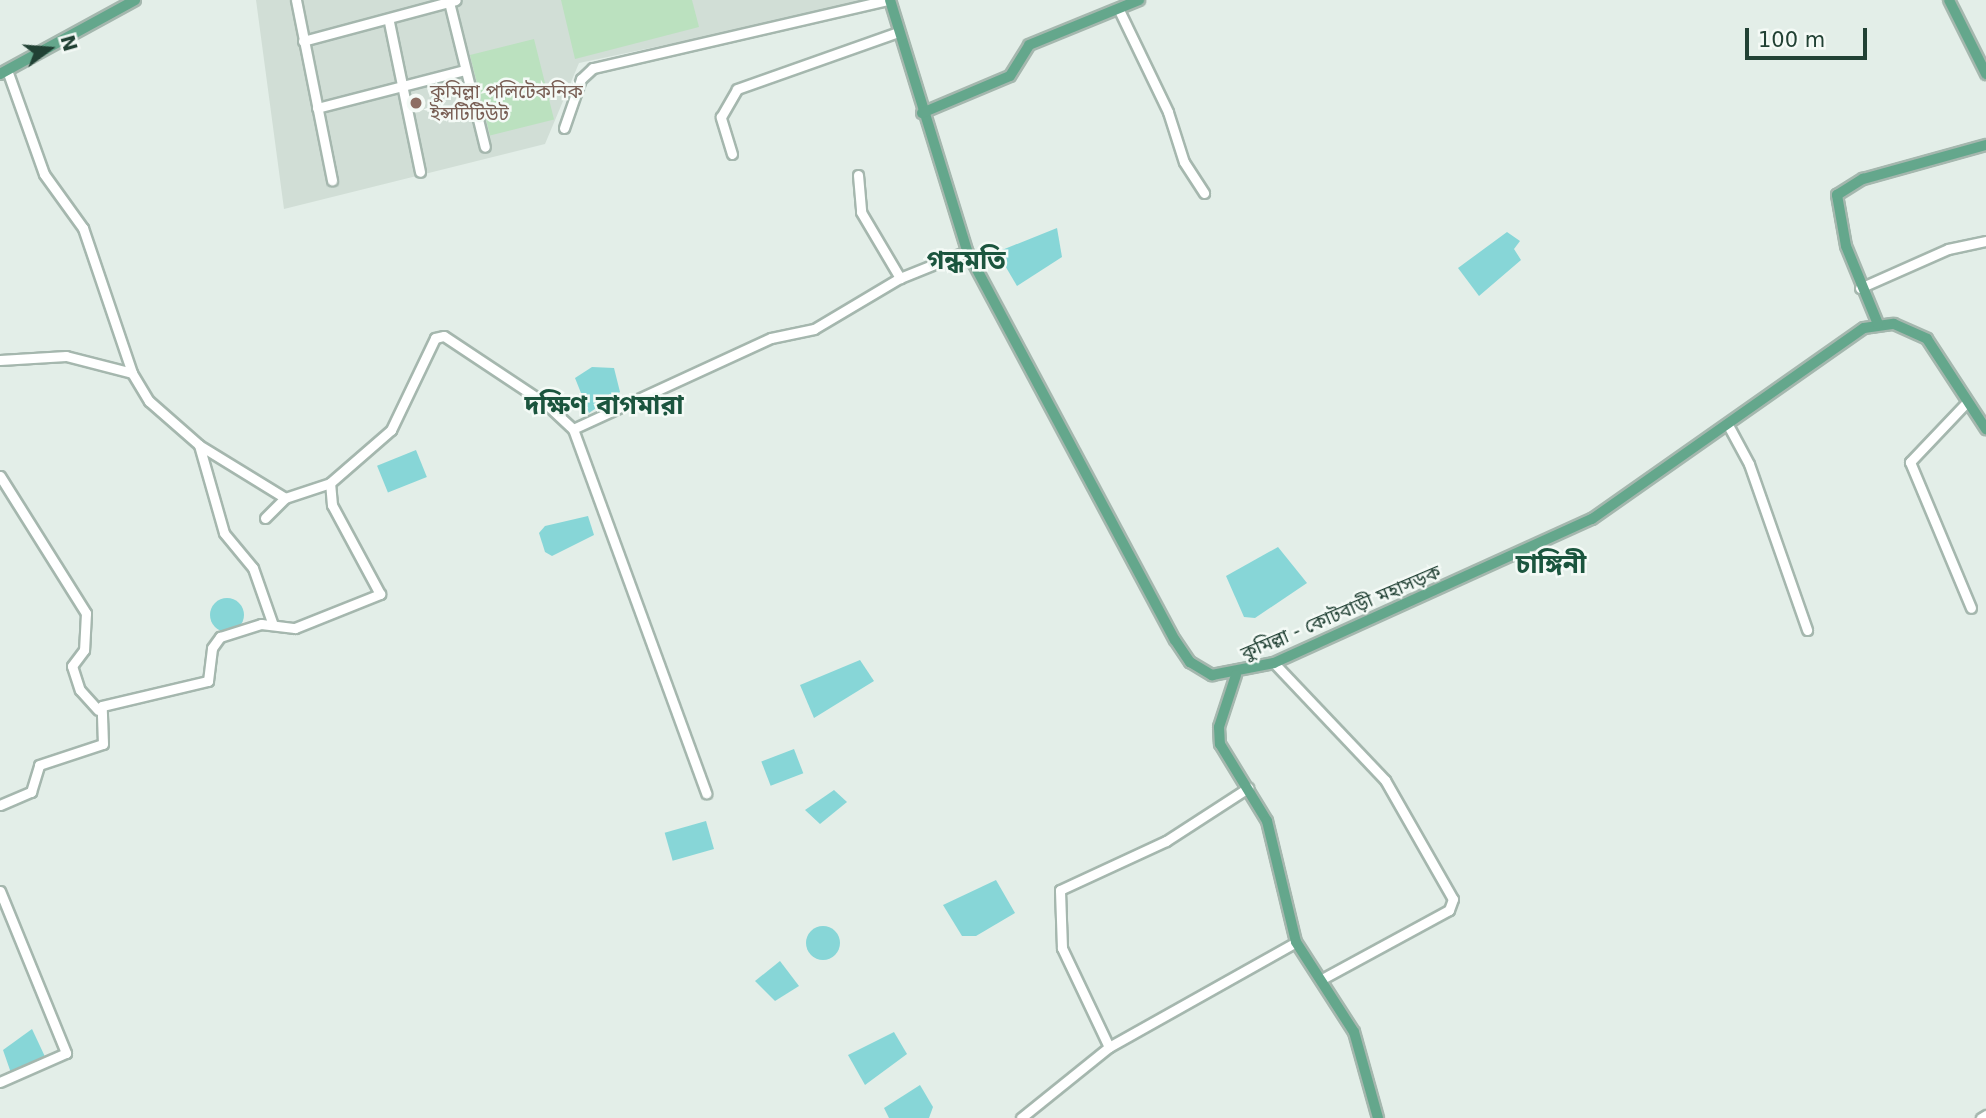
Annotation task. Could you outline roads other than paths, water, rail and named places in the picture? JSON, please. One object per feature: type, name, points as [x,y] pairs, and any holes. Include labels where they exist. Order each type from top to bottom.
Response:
[{"type":"main road","points":[[4,72],[135,0]]},
{"type":"main road","name":"কুমিল্লা - কোটবাড়ী মহাসড়ক","points":[[889,0],[967,251],[1184,653],[1202,671],[1236,676],[1274,663],[1592,519],[1878,324]]},
{"type":"main road","points":[[922,113],[1010,76],[1029,46],[1139,0]]},
{"type":"main road","points":[[1949,0],[1986,74]]},
{"type":"main road","points":[[1986,145],[1863,179],[1838,195],[1860,288],[1878,324],[1927,339],[1986,429]]},
{"type":"main road","points":[[1236,676],[1219,735],[1267,821],[1296,942],[1354,1032],[1378,1118]]},
{"type":"street","points":[[296,0],[332,180]]},
{"type":"street","points":[[564,128],[581,79],[593,68],[889,0]]},
{"type":"street","points":[[303,41],[389,22],[453,1],[465,70],[485,147]]},
{"type":"street","points":[[1119,10],[1168,112],[1180,153],[1204,193]]},
{"type":"street","points":[[389,22],[420,172]]},
{"type":"street","points":[[732,155],[721,117],[737,89],[898,32]]},
{"type":"street","points":[[317,108],[465,70]]},
{"type":"street","points":[[4,72],[44,174],[83,228],[132,373],[149,401],[199,445],[285,498]]},
{"type":"street","points":[[858,175],[861,212],[900,278]]},
{"type":"street","points":[[1860,288],[1948,249],[1986,242]]},
{"type":"street","points":[[573,429],[771,338],[846,314],[900,278],[967,251]]},
{"type":"street","points":[[265,518],[285,498],[330,482],[391,429],[410,398],[427,345],[439,336],[545,403],[573,429],[706,793]]},
{"type":"street","points":[[0,360],[66,356],[132,373]]},
{"type":"street","points":[[1967,402],[1910,462],[1971,608]]},
{"type":"street","points":[[1728,425],[1749,464],[1807,630]]},
{"type":"street","points":[[199,445],[224,533],[253,568],[273,625]]},
{"type":"street","points":[[0,476],[86,612],[84,650],[72,666],[80,690],[98,710],[103,744],[39,765],[31,792],[0,805]]},
{"type":"street","points":[[98,710],[208,681],[212,648],[220,637],[273,625],[295,628],[380,594],[332,505],[330,482]]},
{"type":"street","points":[[1274,663],[1385,780],[1453,899],[1449,910],[1322,979]]},
{"type":"street","points":[[1109,1047],[1062,948],[1060,891],[1166,841],[1248,788]]},
{"type":"street","points":[[0,891],[66,1053],[0,1082]]},
{"type":"street","points":[[1021,1118],[1109,1047],[1296,942]]},
{"type":"street","points":[[1981,1118],[1986,1115]]},
{"type":"water","points":[[1057,228],[1062,257],[1017,286],[997,252]]},
{"type":"water","points":[[1507,232],[1520,241],[1514,249],[1521,260],[1479,296],[1458,268]]},
{"type":"water","points":[[592,367],[614,368],[620,392],[589,413],[575,378]]},
{"type":"water","points":[[416,450],[427,477],[388,493],[377,466]]},
{"type":"water","points":[[588,516],[594,535],[552,556],[545,552],[539,533],[545,526]]},
{"type":"water","points":[[1278,547],[1307,583],[1255,618],[1244,617],[1226,576]]},
{"type":"water","points":[[227,598],[239,603],[244,615],[239,627],[227,632],[215,627],[210,615],[215,603]]},
{"type":"water","points":[[860,660],[874,681],[814,718],[800,685]]},
{"type":"water","points":[[794,749],[803,773],[771,786],[761,762]]},
{"type":"water","points":[[834,790],[847,802],[820,824],[805,810]]},
{"type":"water","points":[[706,821],[714,849],[673,861],[665,833]]},
{"type":"water","points":[[996,880],[1015,913],[976,936],[962,936],[943,905]]},
{"type":"water","points":[[823,926],[835,931],[840,943],[835,955],[823,960],[811,955],[806,943],[811,931]]},
{"type":"water","points":[[780,961],[799,986],[775,1001],[755,981]]},
{"type":"water","points":[[32,1029],[47,1061],[11,1073],[3,1050]]},
{"type":"water","points":[[894,1032],[907,1054],[865,1085],[848,1055]]},
{"type":"water","points":[[920,1085],[933,1107],[929,1118],[889,1118],[884,1108]]},
{"type":"place","name":"কুমিল্লা পলিটেকনিক ইন্সটিটিউট","points":[[416,103]]},
{"type":"district","name":"গন্ধমতি","points":[[966,261]]},
{"type":"district","name":"দক্ষিণ বাগমারা","points":[[604,406]]},
{"type":"district","name":"চাঙ্গিনী","points":[[1551,565]]}]
